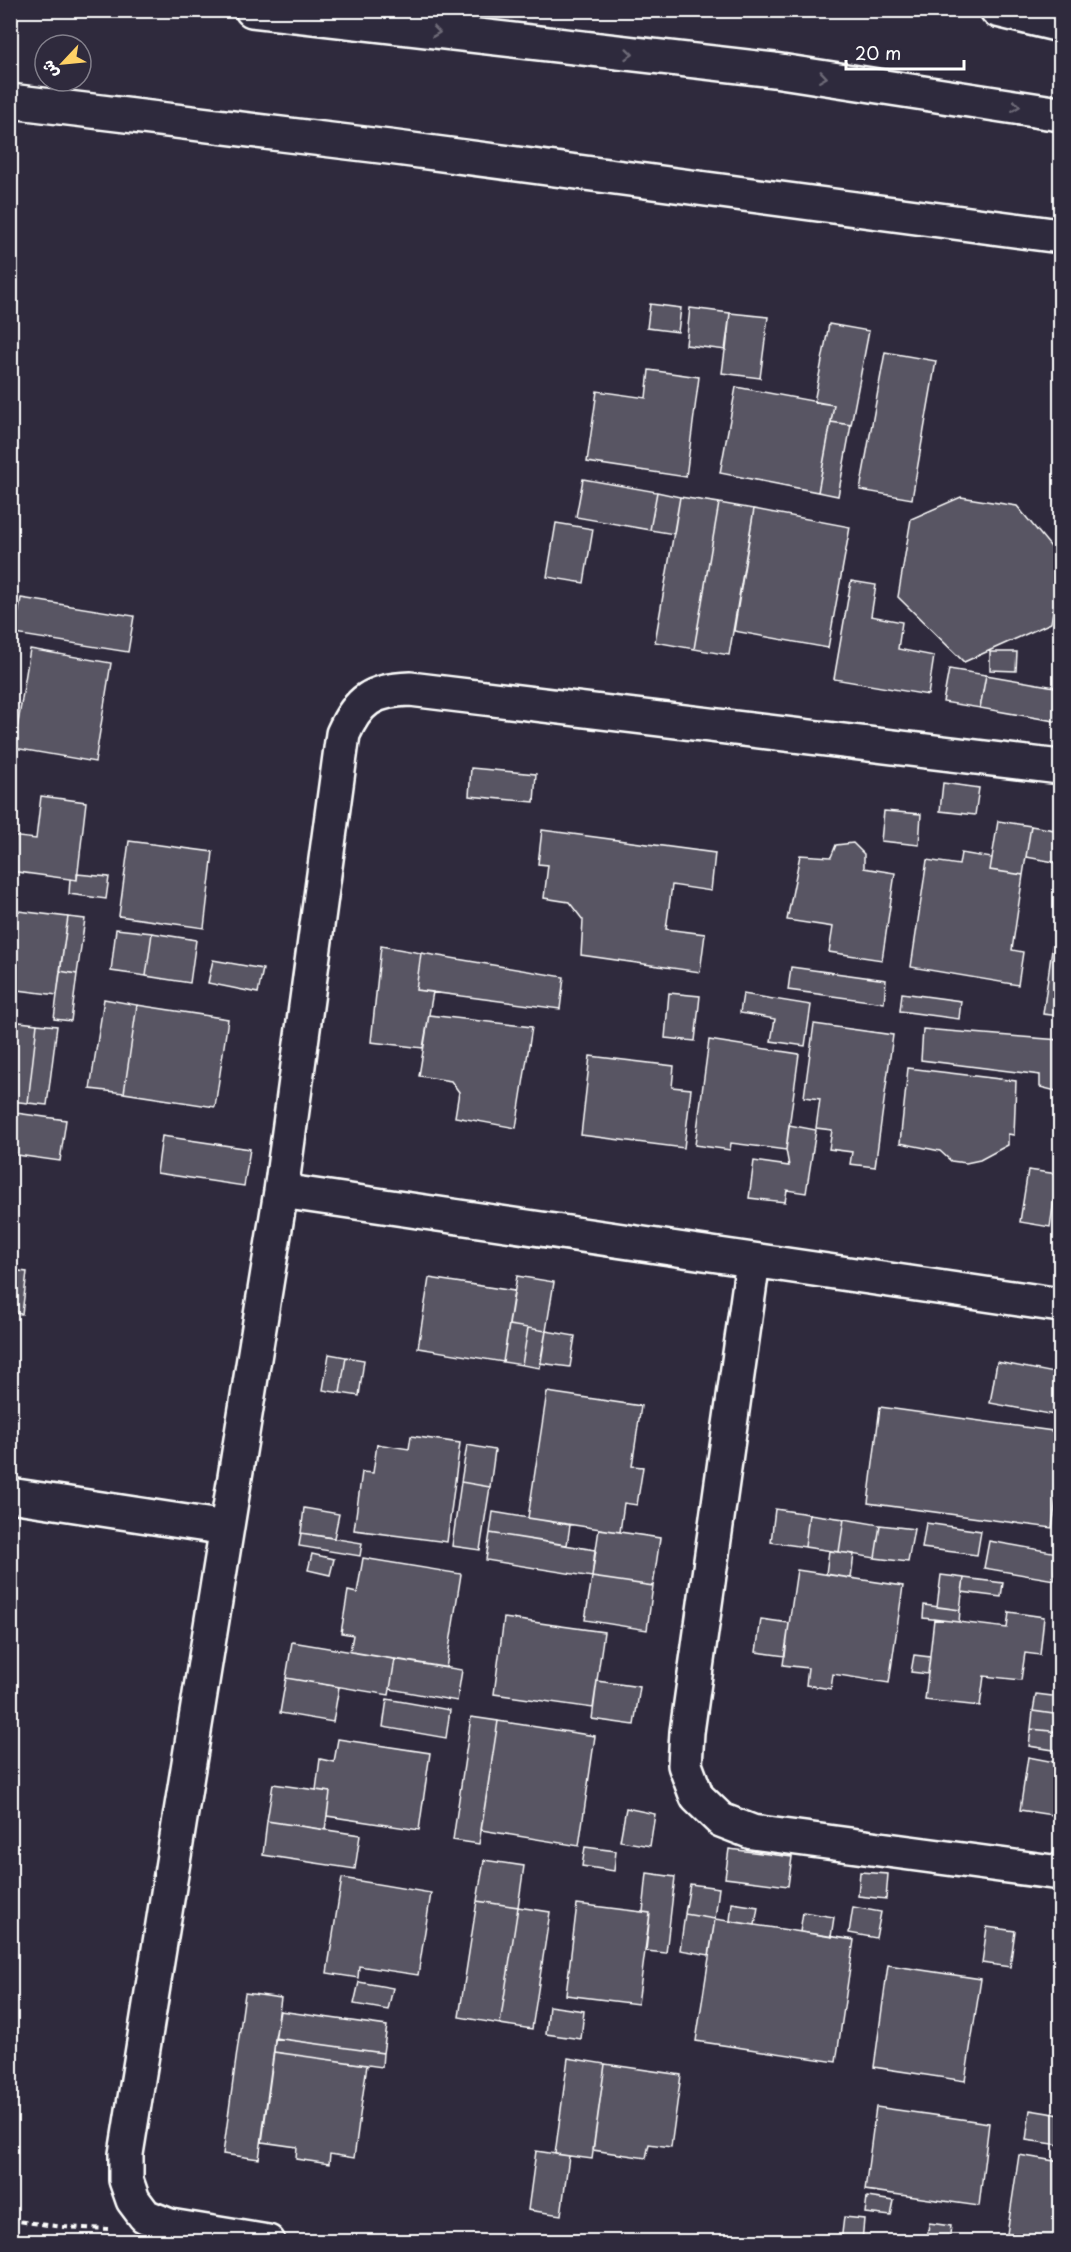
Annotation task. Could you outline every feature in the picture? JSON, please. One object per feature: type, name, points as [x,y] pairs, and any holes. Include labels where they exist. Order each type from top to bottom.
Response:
[{"type":"main road","points":[[252,10],[774,70],[1060,114]]},
{"type":"main road","points":[[997,10],[1060,25]]},
{"type":"main road","points":[[1031,10],[1060,13]]},
{"type":"main road","points":[[10,101],[389,147],[1060,236]]},
{"type":"main road","points":[[268,2241],[170,2226],[145,2216],[133,2200],[126,2180],[126,2154],[281,1191],[344,734],[352,714],[368,698],[388,690],[410,689],[1060,767]]},
{"type":"main road","points":[[281,1191],[1060,1305]]},
{"type":"main road","points":[[753,1261],[687,1732],[685,1766],[697,1797],[721,1820],[752,1832],[1060,1873]]},
{"type":"main road","points":[[10,1495],[226,1528]]},
{"type":"path","points":[[10,2220],[63,2227],[114,2229]]},
{"type":"building","points":[[650,304],[681,308],[678,332],[647,328]]},
{"type":"building","points":[[690,308],[730,313],[726,350],[686,345]]},
{"type":"building","points":[[730,313],[768,317],[760,378],[722,373]]},
{"type":"building","points":[[829,324],[869,331],[851,425],[831,422],[834,405],[814,402]]},
{"type":"building","points":[[885,352],[936,361],[912,499],[860,490]]},
{"type":"building","points":[[649,370],[699,377],[686,477],[587,462],[597,391],[646,398]]},
{"type":"building","points":[[736,387],[834,405],[818,492],[720,473]]},
{"type":"building","points":[[831,422],[851,425],[838,496],[818,492]]},
{"type":"building","points":[[583,479],[657,492],[650,530],[576,517]]},
{"type":"building","points":[[657,492],[680,497],[674,534],[650,530]]},
{"type":"building","points":[[680,497],[719,503],[694,649],[655,642]]},
{"type":"building","points":[[961,497],[1017,506],[1060,558],[1060,572],[1051,623],[964,662],[898,597],[911,519]]},
{"type":"building","points":[[719,503],[754,509],[729,655],[694,649]]},
{"type":"building","points":[[754,509],[850,527],[828,648],[734,631]]},
{"type":"building","points":[[556,523],[593,529],[584,583],[547,577]]},
{"type":"building","points":[[851,581],[876,585],[871,616],[902,622],[898,649],[934,656],[928,695],[834,679]]},
{"type":"building","points":[[21,598],[134,616],[128,652],[15,634]]},
{"type":"building","points":[[30,649],[111,663],[95,762],[14,748]]},
{"type":"building","points":[[990,652],[1017,652],[1016,671],[990,670]]},
{"type":"building","points":[[949,669],[986,675],[980,708],[943,702]]},
{"type":"building","points":[[986,675],[1060,688],[1060,722],[980,708]]},
{"type":"building","points":[[471,768],[536,774],[534,802],[469,796]]},
{"type":"building","points":[[10,769],[15,770],[13,792],[10,792]]},
{"type":"building","points":[[943,783],[979,788],[975,815],[940,811]]},
{"type":"building","points":[[41,796],[86,802],[77,880],[10,871],[10,836],[36,839]]},
{"type":"building","points":[[884,811],[921,814],[919,845],[881,841]]},
{"type":"building","points":[[998,821],[1031,826],[1023,875],[990,870]]},
{"type":"building","points":[[1031,826],[1060,831],[1060,863],[1026,857]]},
{"type":"building","points":[[542,830],[715,853],[711,891],[672,885],[666,929],[705,934],[700,972],[581,955],[583,920],[569,902],[544,898],[548,865],[538,864]]},
{"type":"building","points":[[129,841],[213,852],[204,928],[119,916]]},
{"type":"building","points":[[853,843],[864,854],[864,868],[895,873],[882,960],[829,952],[833,927],[787,920],[800,855],[831,857],[836,845]]},
{"type":"building","points":[[961,853],[992,858],[990,870],[1023,875],[1012,950],[1023,952],[1018,985],[911,967],[927,860],[959,865]]},
{"type":"building","points":[[77,874],[109,877],[106,899],[69,894],[70,879],[77,880]]},
{"type":"building","points":[[10,910],[68,917],[57,995],[10,989]]},
{"type":"building","points":[[68,917],[85,919],[77,974],[60,971]]},
{"type":"building","points":[[1056,920],[1060,921],[1060,1016],[1043,1014]]},
{"type":"building","points":[[116,929],[152,933],[146,976],[111,971]]},
{"type":"building","points":[[152,933],[196,940],[190,983],[146,976]]},
{"type":"building","points":[[381,946],[421,953],[416,990],[433,992],[423,1048],[371,1042]]},
{"type":"building","points":[[421,953],[564,977],[560,1009],[416,990]]},
{"type":"building","points":[[213,960],[263,969],[258,993],[208,983]]},
{"type":"building","points":[[791,967],[886,980],[884,1003],[788,990]]},
{"type":"building","points":[[60,971],[77,974],[71,1021],[54,1019]]},
{"type":"building","points":[[669,993],[700,996],[695,1041],[665,1038]]},
{"type":"building","points":[[902,993],[961,1001],[959,1019],[900,1011]]},
{"type":"building","points":[[743,994],[811,1005],[805,1046],[771,1041],[775,1019],[740,1013]]},
{"type":"building","points":[[104,999],[137,1005],[124,1093],[90,1089]]},
{"type":"building","points":[[137,1005],[228,1019],[215,1107],[124,1093]]},
{"type":"building","points":[[429,1015],[532,1027],[516,1128],[455,1117],[459,1092],[451,1081],[419,1076]]},
{"type":"building","points":[[10,1021],[37,1024],[28,1103],[10,1101]]},
{"type":"building","points":[[37,1024],[57,1026],[47,1105],[28,1103]]},
{"type":"building","points":[[814,1024],[893,1035],[875,1167],[850,1164],[852,1152],[829,1149],[832,1130],[816,1128],[820,1099],[804,1097]]},
{"type":"building","points":[[923,1029],[1060,1040],[1060,1092],[1040,1087],[1040,1075],[921,1060]]},
{"type":"building","points":[[709,1040],[799,1054],[786,1150],[731,1143],[730,1150],[695,1145]]},
{"type":"building","points":[[590,1056],[674,1066],[672,1087],[691,1089],[684,1148],[581,1135]]},
{"type":"building","points":[[908,1068],[1016,1081],[1014,1135],[1008,1134],[1008,1145],[980,1160],[966,1163],[951,1161],[940,1151],[900,1143]]},
{"type":"building","points":[[16,1113],[66,1120],[60,1161],[10,1154]]},
{"type":"building","points":[[789,1125],[816,1130],[806,1193],[787,1190],[785,1202],[749,1198],[754,1161],[789,1166],[786,1150]]},
{"type":"building","points":[[162,1136],[250,1149],[244,1186],[157,1173]]},
{"type":"building","points":[[1028,1170],[1058,1174],[1050,1227],[1020,1222]]},
{"type":"building","points":[[10,1270],[27,1272],[22,1314],[10,1313]]},
{"type":"building","points":[[517,1276],[554,1282],[546,1331],[509,1325]]},
{"type":"building","points":[[429,1278],[514,1291],[503,1362],[418,1348]]},
{"type":"building","points":[[509,1325],[528,1328],[522,1365],[503,1362]]},
{"type":"building","points":[[528,1328],[546,1331],[540,1368],[522,1365]]},
{"type":"building","points":[[546,1331],[575,1336],[570,1367],[540,1363]]},
{"type":"building","points":[[329,1354],[346,1357],[340,1393],[323,1390]]},
{"type":"building","points":[[346,1357],[364,1360],[359,1396],[340,1393]]},
{"type":"building","points":[[997,1362],[1060,1374],[1060,1416],[990,1403]]},
{"type":"building","points":[[547,1392],[641,1406],[632,1466],[643,1467],[637,1505],[624,1503],[620,1532],[528,1518]]},
{"type":"building","points":[[880,1407],[1060,1432],[1060,1500],[1056,1499],[1052,1528],[868,1503]]},
{"type":"building","points":[[411,1436],[460,1443],[447,1542],[354,1530],[362,1472],[373,1473],[377,1444],[409,1449]]},
{"type":"building","points":[[467,1445],[495,1450],[490,1487],[461,1482]]},
{"type":"building","points":[[461,1482],[490,1487],[480,1550],[452,1546]]},
{"type":"building","points":[[304,1508],[339,1514],[334,1538],[301,1533]]},
{"type":"building","points":[[775,1509],[809,1514],[805,1547],[771,1542]]},
{"type":"building","points":[[493,1512],[570,1525],[567,1545],[490,1533]]},
{"type":"building","points":[[809,1514],[844,1519],[839,1552],[805,1547]]},
{"type":"building","points":[[844,1519],[880,1525],[875,1558],[839,1552]]},
{"type":"building","points":[[926,1523],[981,1531],[977,1555],[922,1548]]},
{"type":"building","points":[[880,1525],[914,1529],[908,1562],[875,1558]]},
{"type":"building","points":[[599,1529],[660,1538],[653,1586],[592,1577]]},
{"type":"building","points":[[301,1533],[362,1543],[360,1556],[299,1546]]},
{"type":"building","points":[[490,1533],[595,1550],[592,1577],[486,1560]]},
{"type":"building","points":[[989,1541],[1058,1553],[1054,1580],[984,1568]]},
{"type":"building","points":[[829,1551],[854,1554],[851,1578],[826,1574]]},
{"type":"building","points":[[312,1554],[334,1559],[330,1575],[308,1570]]},
{"type":"building","points":[[363,1558],[461,1574],[446,1668],[350,1652],[353,1635],[341,1633],[348,1591],[357,1593]]},
{"type":"building","points":[[797,1570],[903,1586],[889,1683],[833,1674],[831,1689],[806,1685],[808,1668],[783,1665]]},
{"type":"building","points":[[941,1575],[964,1578],[960,1610],[937,1607]]},
{"type":"building","points":[[592,1577],[653,1586],[647,1630],[585,1620]]},
{"type":"building","points":[[964,1578],[1003,1583],[1001,1597],[962,1592]]},
{"type":"building","points":[[924,1605],[960,1610],[959,1622],[923,1618]]},
{"type":"building","points":[[1009,1612],[1044,1617],[1040,1655],[1025,1653],[1021,1680],[984,1676],[980,1706],[925,1700],[934,1619],[1007,1628]]},
{"type":"building","points":[[504,1618],[604,1632],[593,1708],[494,1694]]},
{"type":"building","points":[[761,1619],[789,1623],[785,1656],[756,1652]]},
{"type":"building","points":[[292,1642],[395,1659],[389,1695],[286,1678]]},
{"type":"building","points":[[914,1655],[930,1657],[928,1674],[911,1672]]},
{"type":"building","points":[[395,1659],[462,1670],[457,1701],[390,1689]]},
{"type":"building","points":[[286,1678],[339,1687],[333,1722],[280,1713]]},
{"type":"building","points":[[597,1681],[640,1687],[634,1725],[592,1719]]},
{"type":"building","points":[[1036,1694],[1060,1697],[1060,1715],[1033,1711]]},
{"type":"building","points":[[387,1699],[450,1710],[446,1738],[383,1727]]},
{"type":"building","points":[[1033,1711],[1060,1715],[1060,1732],[1031,1729]]},
{"type":"building","points":[[471,1717],[498,1721],[479,1844],[453,1840]]},
{"type":"building","points":[[498,1721],[595,1736],[579,1846],[481,1830]]},
{"type":"building","points":[[1031,1729],[1060,1732],[1060,1751],[1029,1746]]},
{"type":"building","points":[[338,1739],[430,1753],[419,1830],[327,1816],[330,1792],[316,1790],[320,1759],[334,1762]]},
{"type":"building","points":[[1028,1757],[1060,1763],[1052,1815],[1020,1810]]},
{"type":"building","points":[[273,1784],[330,1792],[325,1830],[267,1821]]},
{"type":"building","points":[[626,1808],[655,1814],[650,1846],[620,1841]]},
{"type":"building","points":[[267,1821],[360,1835],[355,1869],[263,1855]]},
{"type":"building","points":[[585,1847],[616,1851],[614,1871],[582,1866]]},
{"type":"building","points":[[729,1849],[792,1857],[788,1886],[725,1878]]},
{"type":"building","points":[[484,1860],[524,1866],[518,1907],[477,1901]]},
{"type":"building","points":[[860,1872],[888,1874],[886,1899],[858,1896]]},
{"type":"building","points":[[647,1873],[675,1877],[666,1953],[646,1951],[650,1913],[643,1912]]},
{"type":"building","points":[[342,1878],[431,1893],[418,1975],[359,1966],[358,1978],[327,1973]]},
{"type":"building","points":[[690,1884],[719,1888],[715,1919],[685,1914]]},
{"type":"building","points":[[477,1901],[518,1907],[500,2024],[459,2017]]},
{"type":"building","points":[[732,1903],[758,1907],[755,1925],[730,1921]]},
{"type":"building","points":[[577,1904],[650,1913],[638,2004],[566,1995]]},
{"type":"building","points":[[518,1907],[550,1912],[532,2029],[500,2024]]},
{"type":"building","points":[[853,1907],[881,1912],[876,1938],[849,1933]]},
{"type":"building","points":[[803,1912],[834,1917],[831,1937],[800,1932]]},
{"type":"building","points":[[685,1914],[715,1919],[709,1955],[680,1950]]},
{"type":"building","points":[[715,1919],[854,1940],[836,2062],[696,2041]]},
{"type":"building","points":[[987,1927],[1015,1931],[1010,1967],[982,1963]]},
{"type":"building","points":[[888,1965],[981,1979],[965,2081],[874,2067]]},
{"type":"building","points":[[359,1982],[393,1988],[388,2010],[354,2004]]},
{"type":"building","points":[[245,1993],[281,1998],[259,2159],[223,2154]]},
{"type":"building","points":[[549,2006],[584,2011],[581,2039],[546,2034]]},
{"type":"building","points":[[280,2011],[387,2026],[383,2053],[275,2038]]},
{"type":"building","points":[[275,2038],[383,2053],[382,2067],[274,2052]]},
{"type":"building","points":[[274,2052],[367,2065],[354,2158],[330,2154],[329,2164],[296,2159],[297,2147],[262,2142]]},
{"type":"building","points":[[568,2058],[605,2064],[592,2159],[555,2154]]},
{"type":"building","points":[[605,2064],[681,2075],[671,2147],[649,2144],[646,2158],[593,2150]]},
{"type":"building","points":[[876,2107],[989,2123],[979,2206],[865,2190]]},
{"type":"building","points":[[1030,2110],[1060,2115],[1060,2145],[1026,2140]]},
{"type":"building","points":[[536,2151],[569,2156],[561,2215],[528,2210]]},
{"type":"building","points":[[1019,2155],[1060,2162],[1060,2242],[1007,2234]]},
{"type":"building","points":[[867,2197],[894,2201],[891,2216],[865,2213]]},
{"type":"building","points":[[844,2217],[864,2219],[862,2242],[841,2242]]},
{"type":"building","points":[[929,2223],[951,2226],[949,2242],[927,2242]]}]
